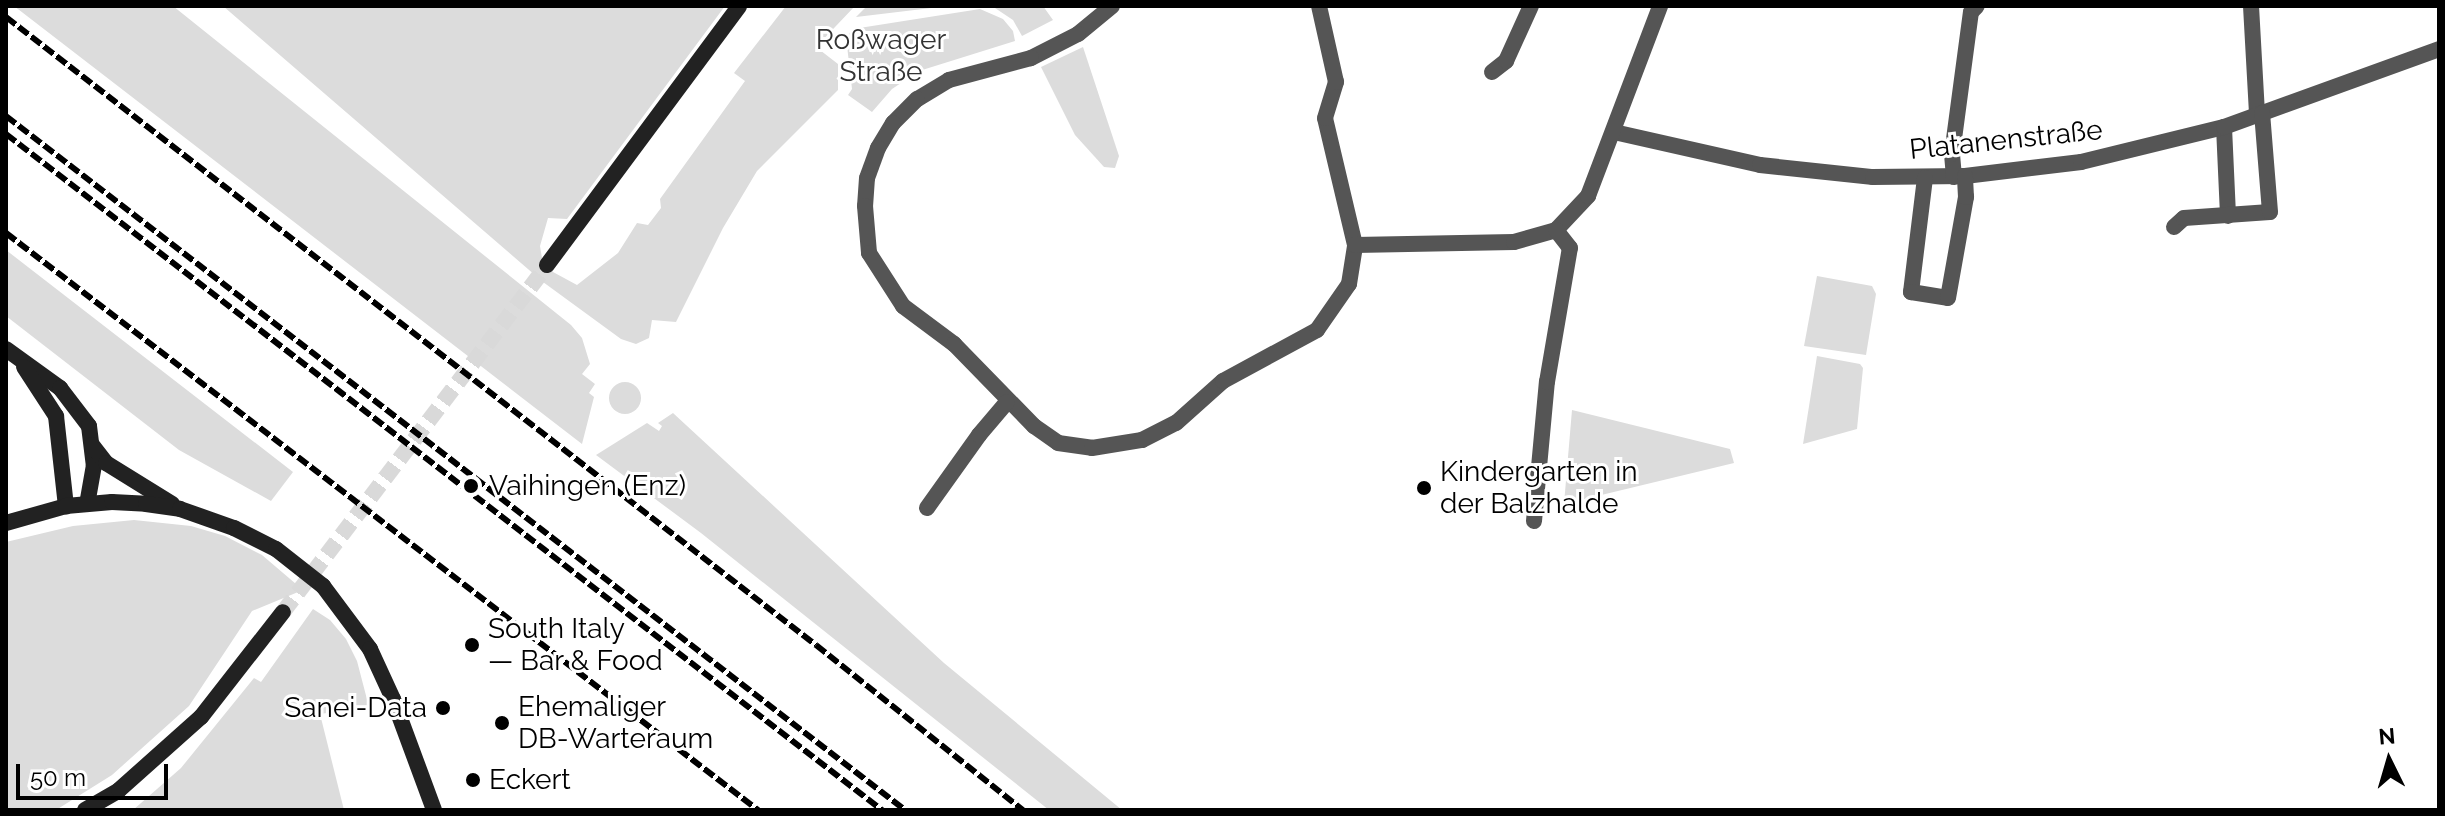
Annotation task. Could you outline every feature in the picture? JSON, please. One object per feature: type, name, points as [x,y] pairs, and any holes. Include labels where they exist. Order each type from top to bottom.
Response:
[{"type":"main road","points":[[547,265],[739,6]]},
{"type":"main road","points":[[12,354],[60,388],[80,411],[92,445],[94,465],[87,503]]},
{"type":"main road","points":[[12,354],[56,416],[66,506]]},
{"type":"main road","points":[[92,445],[106,463],[180,509],[234,528],[276,549],[323,586],[343,609],[381,671],[434,810]]},
{"type":"main road","points":[[6,523],[87,503],[180,509]]},
{"type":"main road","points":[[85,810],[119,790],[201,717],[283,612]]},
{"type":"street","points":[[1112,6],[1078,34],[1031,58],[949,80],[930,89],[893,123],[878,148],[867,178],[865,206],[869,253],[903,306],[954,344],[1007,402],[1058,443],[1092,448],[1142,440],[1176,423],[1241,369],[1317,330],[1349,284],[1355,245],[1325,118],[1336,82],[1319,6]]},
{"type":"street","points":[[1492,72],[1506,61],[1531,6]]},
{"type":"street","points":[[1355,245],[1514,242],[1556,230],[1588,196],[1660,6]]},
{"type":"street","points":[[2174,227],[2184,218],[2270,212],[2251,6]]},
{"type":"street","points":[[1925,178],[1911,292],[1948,298],[1966,197],[1952,154],[1972,8]]},
{"type":"street","name":"Platanenstraße","points":[[1614,132],[1760,165],[1925,178],[1960,176],[2081,162],[2224,127],[2439,49]]},
{"type":"street","points":[[2224,127],[2228,216]]},
{"type":"street","points":[[1534,521],[1547,382],[1570,248],[1556,230]]},
{"type":"street","points":[[927,508],[979,435],[1007,402]]},
{"type":"green space","points":[[14,6],[173,6],[571,325],[582,338],[590,364],[582,374],[595,384],[589,393],[594,397],[582,444]]},
{"type":"green space","points":[[223,6],[725,6],[567,219],[548,218],[540,246],[542,258],[553,272],[577,285],[618,253],[637,223],[648,225],[661,208],[660,199],[745,81],[734,73],[786,6],[855,6],[816,47],[838,64],[838,90],[757,171],[723,228],[676,322],[652,320],[649,338],[636,344],[621,339],[543,282]]},
{"type":"green space","points":[[867,6],[948,6],[856,17]]},
{"type":"green space","name":"Roßwager Straße","points":[[992,6],[1043,6],[1053,20],[1022,36],[1013,20]]},
{"type":"green space","name":"Roßwager Straße","points":[[980,9],[1003,19],[1013,31],[1015,41],[919,71],[892,89],[872,112],[848,95],[852,89],[846,37],[853,29]]},
{"type":"green space","points":[[1083,47],[1119,156],[1115,168],[1104,167],[1075,135],[1041,67]]},
{"type":"green space","points":[[6,250],[293,472],[271,501],[179,450],[6,316]]},
{"type":"green space","points":[[1817,276],[1872,286],[1876,294],[1866,355],[1804,346]]},
{"type":"green space","points":[[1817,356],[1860,364],[1863,368],[1857,429],[1803,444]]},
{"type":"green space","points":[[625,382],[636,387],[641,398],[636,409],[625,414],[614,409],[609,398],[614,387]]},
{"type":"green space","points":[[1572,410],[1730,449],[1734,463],[1564,504]]},
{"type":"green space","points":[[673,413],[944,663],[1122,810],[1049,810],[701,533],[596,455],[647,423],[659,431],[662,426],[658,423]]},
{"type":"green space","points":[[134,520],[191,526],[225,536],[262,555],[303,590],[252,611],[189,706],[112,775],[56,810],[6,810],[6,542],[73,526]]},
{"type":"green space","points":[[313,609],[330,620],[346,639],[357,661],[369,707],[320,714],[344,810],[133,810],[181,768],[254,678],[261,682]]},
{"type":"tunnel","points":[[283,612],[547,265]]},
{"type":"railway","points":[[6,17],[816,645],[1023,810]]},
{"type":"railway","points":[[6,116],[905,810]]},
{"type":"railway","points":[[6,134],[882,810]]},
{"type":"railway","points":[[6,233],[758,810]]},
{"type":"place","name":"Vaihingen (Enz)","points":[[471,486]]},
{"type":"place","name":"Kindergarten in der Balzhalde","points":[[1424,488]]},
{"type":"place","name":"South Italy — Bar & Food","points":[[472,645]]},
{"type":"place","name":"Sanei-Data","points":[[443,708]]},
{"type":"place","name":"Ehemaliger DB-Warteraum","points":[[502,723]]},
{"type":"place","name":"Eckert","points":[[473,780]]}]
